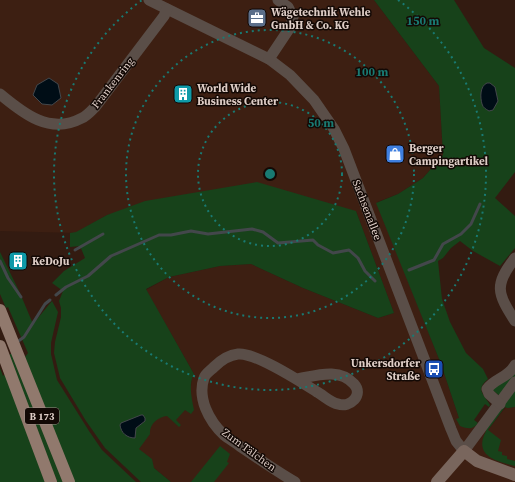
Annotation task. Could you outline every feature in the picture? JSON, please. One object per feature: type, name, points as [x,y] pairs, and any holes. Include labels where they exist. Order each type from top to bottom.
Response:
[{"type":"main road","name":"B 173","points":[[0,310],[69,482]]},
{"type":"main road","name":"B 173","points":[[0,346],[51,482]]},
{"type":"street","name":"Sachsenallee","points":[[149,0],[269,59],[290,75],[314,100],[334,129],[340,142],[456,441],[464,451],[477,461],[515,475]]},
{"type":"street","points":[[269,59],[291,26],[293,17],[288,8],[278,0]]},
{"type":"street","name":"Frankenring","points":[[0,94],[29,116],[48,124],[66,124],[83,118],[96,106],[164,16],[167,8]]},
{"type":"street","points":[[515,258],[502,276],[500,291],[505,306],[515,321]]},
{"type":"street","name":"Zum Tälchen","points":[[295,482],[265,464],[224,434],[213,422],[206,410],[201,396],[204,376],[221,361],[238,354],[259,358],[337,404],[348,404],[355,400],[358,393],[357,387],[345,376],[332,373],[296,379]]},
{"type":"street","points":[[500,404],[489,394],[487,388],[508,374],[515,365]]},
{"type":"street","points":[[437,482],[464,451],[515,382]]},
{"type":"shaded area","points":[[0,0],[374,0],[439,86],[443,155],[423,178],[398,194],[377,202],[441,364],[459,418],[488,430],[506,407],[515,407],[515,482],[171,482],[154,468],[121,435],[114,422],[191,386],[192,377],[194,374],[146,290],[169,277],[220,266],[251,264],[303,288],[378,318],[394,313],[356,211],[107,215],[76,233],[0,231]]},
{"type":"shaded area","points":[[49,78],[58,84],[61,98],[52,105],[42,104],[33,95],[37,85]]},
{"type":"shaded area","points":[[487,83],[490,83],[495,87],[498,101],[493,110],[489,111],[483,106],[481,98],[482,89]]},
{"type":"shaded area","points":[[141,415],[145,418],[145,421],[136,428],[135,438],[129,437],[122,430],[120,425],[121,423]]},
{"type":"green space","points":[[374,0],[454,0],[484,48],[515,68],[515,172],[495,198],[515,216],[515,248],[500,266],[473,251],[460,241],[438,261],[442,299],[450,322],[466,353],[483,369],[488,379],[481,389],[490,405],[489,407],[485,404],[474,420],[478,423],[472,428],[460,426],[456,419],[459,418],[441,364],[376,203],[398,194],[423,178],[443,155],[439,86]]},
{"type":"green space","points":[[257,182],[356,211],[394,313],[378,318],[303,288],[251,264],[220,266],[169,277],[146,289],[194,374],[191,387],[194,410],[191,414],[185,410],[176,420],[181,425],[179,427],[167,416],[157,419],[151,427],[150,434],[139,449],[152,459],[154,468],[171,482],[141,482],[105,448],[86,421],[60,378],[54,353],[61,317],[59,301],[63,291],[52,283],[64,271],[85,258],[80,246],[70,247],[70,233],[76,232],[107,215],[145,201]],"holes":[[[145,421],[136,428],[120,426]]]},
{"type":"green space","points":[[0,252],[33,324],[52,301],[58,312],[51,343],[51,354],[57,380],[102,450],[136,482],[74,482],[25,357],[28,353],[8,307],[6,308],[0,294]]},
{"type":"green space","points":[[12,353],[63,482],[57,482],[9,355]]},
{"type":"green space","points":[[0,368],[3,376],[5,374],[45,482],[0,482]]},
{"type":"green space","points":[[515,370],[515,377],[500,396],[491,389]]},
{"type":"green space","points":[[515,386],[515,407],[505,407],[488,430],[501,440],[498,451],[502,452],[502,455],[507,456],[507,459],[515,461],[515,466],[488,456],[484,452],[482,446],[485,430]]},
{"type":"green space","points":[[220,446],[230,454],[227,462],[229,463],[214,482],[191,482]]},
{"type":"waterway","points":[[409,270],[434,260],[443,244],[461,234],[471,224],[480,204]]},
{"type":"waterway","points":[[56,295],[66,287],[88,276],[111,256],[159,235],[171,235],[191,231],[208,234],[252,229],[263,232],[278,243],[313,240],[318,245],[333,253],[349,250],[358,258],[365,271],[375,281]]},
{"type":"waterway","points":[[75,250],[103,234]]},
{"type":"waterway","points":[[0,261],[8,278],[21,297]]},
{"type":"waterway","points":[[17,342],[24,337],[45,304],[50,300]]},
{"type":"place","name":"Wägetechnik Wehle GmbH & Co. KG","points":[[257,18]]},
{"type":"place","name":"World Wide Business Center","points":[[183,94]]},
{"type":"place","name":"Berger Campingartikel","points":[[395,154]]},
{"type":"place","name":"KeDoJu","points":[[18,261]]},
{"type":"place","name":"Unkersdorfer Straße","points":[[434,369]]}]
